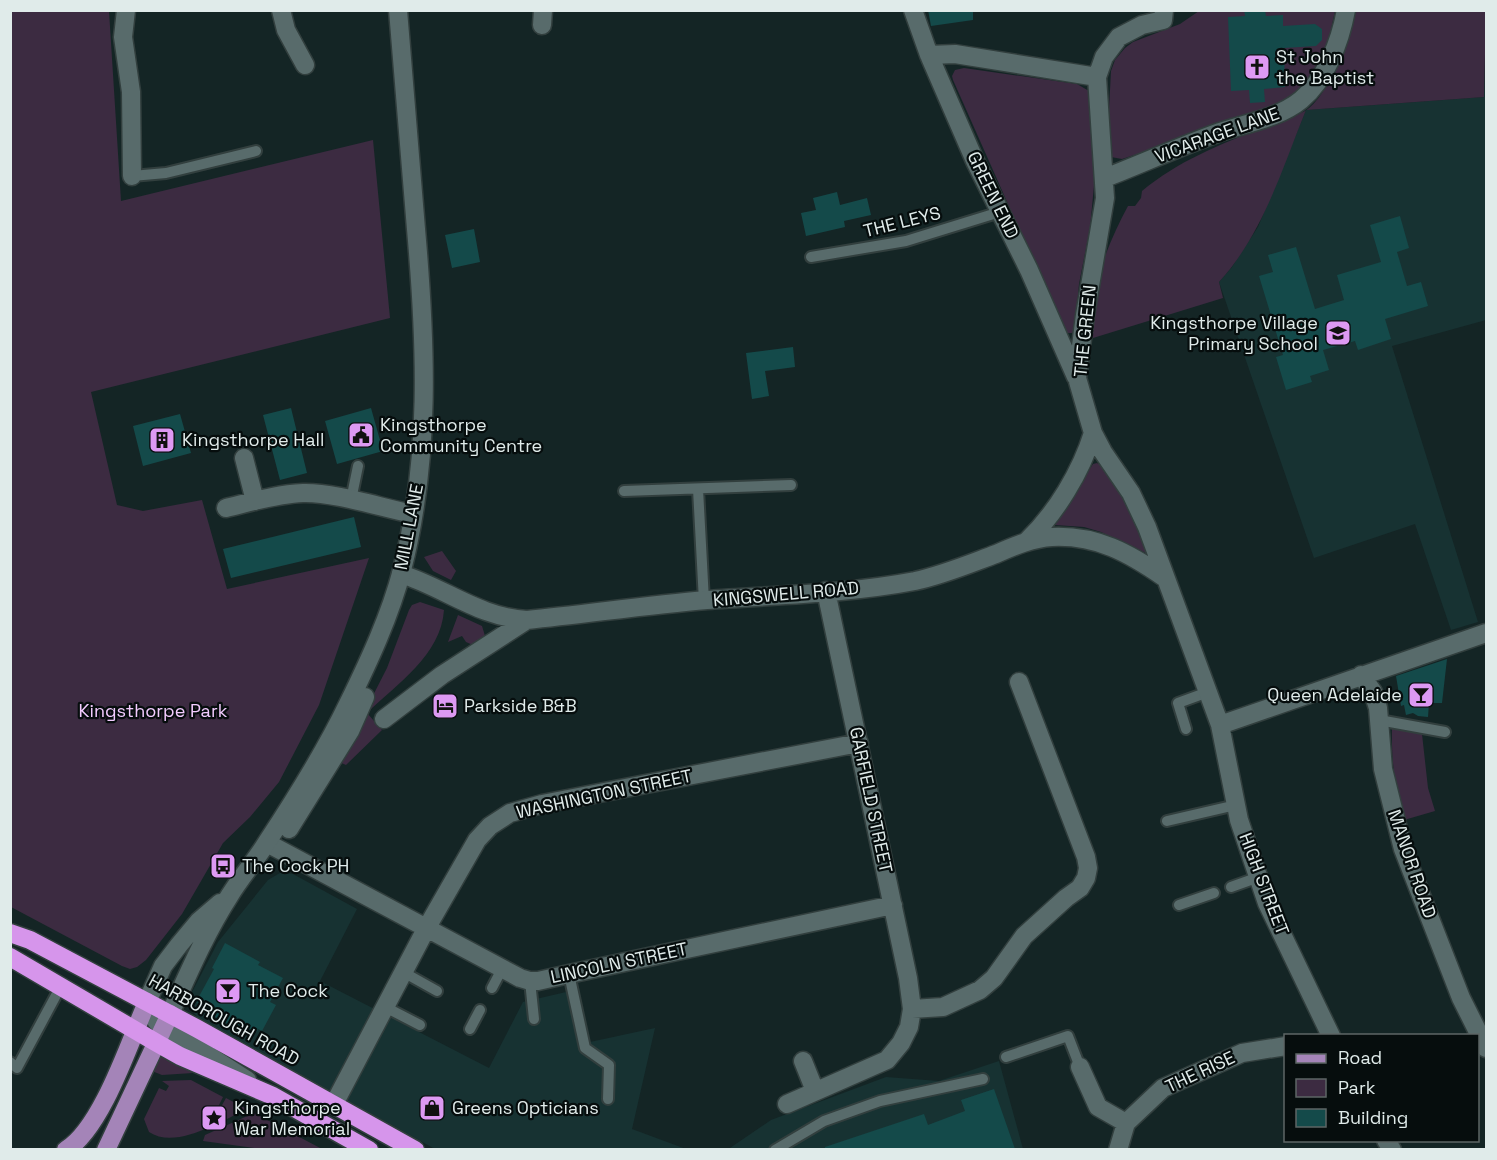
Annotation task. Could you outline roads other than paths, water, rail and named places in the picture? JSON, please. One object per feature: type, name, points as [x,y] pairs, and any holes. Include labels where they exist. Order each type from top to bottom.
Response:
[{"type":"highway","name":"HARBOROUGH ROAD","points":[[10,933],[30,940],[147,1002],[180,1056],[273,1096],[369,1149]]},
{"type":"highway","name":"HARBOROUGH ROAD","points":[[10,957],[135,1030],[196,1028],[415,1149]]},
{"type":"main road","points":[[66,1149],[91,1125],[117,1073],[147,1002]]},
{"type":"main road","points":[[106,1149],[164,1028]]},
{"type":"street","points":[[126,10],[123,37],[131,92],[132,176]]},
{"type":"street","points":[[281,10],[286,30],[305,65]]},
{"type":"street","name":"MILL LANE","points":[[147,1002],[159,974],[179,945],[199,921],[230,894],[272,846],[347,707],[382,628],[401,574],[413,514],[423,429],[424,331],[398,10]]},
{"type":"street","name":"GREEN END","points":[[913,10],[929,55],[1077,378]]},
{"type":"street","name":"VICARAGE LANE","points":[[1105,178],[1201,139],[1272,115],[1302,99],[1326,66],[1338,44],[1346,10]]},
{"type":"street","points":[[929,55],[955,54],[1097,77],[1104,57],[1119,37],[1163,15]]},
{"type":"street","name":"THE GREEN","points":[[1097,77],[1101,151],[1105,178],[1103,215],[1089,288],[1077,378],[1093,433],[1131,494],[1147,527],[1220,725]]},
{"type":"street","points":[[1027,542],[1043,526],[1065,490],[1087,452],[1093,433]]},
{"type":"street","points":[[244,458],[255,501]]},
{"type":"street","points":[[226,508],[281,495],[305,492],[413,514]]},
{"type":"street","name":"KINGSWELL ROAD","points":[[401,574],[418,579],[499,616],[527,620],[916,580],[950,572],[1027,542],[1051,537],[1075,537],[1118,548],[1165,578]]},
{"type":"street","name":"GARFIELD STREET","points":[[826,591],[908,978],[912,1009]]},
{"type":"street","points":[[384,719],[441,675],[527,620]]},
{"type":"street","points":[[1220,725],[1486,633]]},
{"type":"street","name":"MANOR ROAD","points":[[1361,675],[1373,692],[1378,708],[1383,769],[1403,849],[1461,998],[1486,1048]]},
{"type":"street","points":[[787,1104],[887,1060],[901,1044],[909,1027],[912,1009],[943,1007],[980,990],[994,978],[1024,936],[1080,888],[1086,878],[1088,868],[1086,857],[1019,682]]},
{"type":"street","name":"HIGH STREET","points":[[1220,725],[1239,820],[1268,903],[1331,1034]]},
{"type":"street","name":"WASHINGTON STREET","points":[[334,1104],[426,929],[477,840],[489,825],[510,813],[542,804],[859,743]]},
{"type":"street","points":[[196,1028],[188,1017],[185,1001],[200,966],[272,846]]},
{"type":"street","name":"LINCOLN STREET","points":[[272,846],[502,969],[530,981],[892,905]]},
{"type":"street","name":"MILL LANE","points":[[164,1028],[182,986],[230,894]]},
{"type":"street","name":"THE RISE","points":[[1118,1149],[1126,1123],[1163,1088],[1242,1053],[1284,1046]]},
{"type":"street","points":[[803,1061],[815,1091]]},
{"type":"street","points":[[1080,1068],[1098,1107],[1126,1123]]},
{"type":"lane","points":[[132,176],[166,172],[256,151]]},
{"type":"lane","name":"THE LEYS","points":[[811,257],[906,241],[1000,212]]},
{"type":"lane","points":[[351,500],[358,466]]},
{"type":"lane","points":[[624,491],[791,485]]},
{"type":"lane","points":[[698,489],[704,601]]},
{"type":"lane","points":[[1186,729],[1178,703],[1208,692]]},
{"type":"lane","points":[[1379,720],[1444,732]]},
{"type":"lane","points":[[1167,821],[1236,805]]},
{"type":"lane","points":[[1231,887],[1259,877]]},
{"type":"lane","points":[[1179,905],[1214,893]]},
{"type":"lane","points":[[492,988],[502,969]]},
{"type":"lane","points":[[403,972],[437,991]]},
{"type":"lane","points":[[569,974],[585,1048],[609,1065],[608,1099]]},
{"type":"lane","points":[[530,981],[534,1019]]},
{"type":"lane","points":[[10,1062],[17,1068],[61,986]]},
{"type":"lane","points":[[385,1006],[420,1025]]},
{"type":"lane","points":[[470,1029],[480,1010]]},
{"type":"lane","points":[[1006,1057],[1068,1036],[1080,1068]]},
{"type":"lane","points":[[775,1149],[824,1121],[880,1101],[983,1079]]},
{"type":"place","name":"St John the Baptist","points":[[1257,67]]},
{"type":"place","name":"Kingsthorpe Village Primary School","points":[[1338,333]]},
{"type":"place","name":"Kingsthorpe Community Centre","points":[[361,435]]},
{"type":"place","name":"Kingsthorpe Hall","points":[[162,440]]},
{"type":"place","name":"Queen Adelaide","points":[[1421,695]]},
{"type":"place","name":"Parkside B&B","points":[[445,706]]},
{"type":"place","name":"The Cock PH","points":[[223,866]]},
{"type":"place","name":"The Cock","points":[[228,991]]},
{"type":"place","name":"Greens Opticians","points":[[432,1108]]},
{"type":"place","name":"Kingsthorpe War Memorial","points":[[214,1118]]},
{"type":"park label","name":"Kingsthorpe Park","points":[[153,711]]}]
